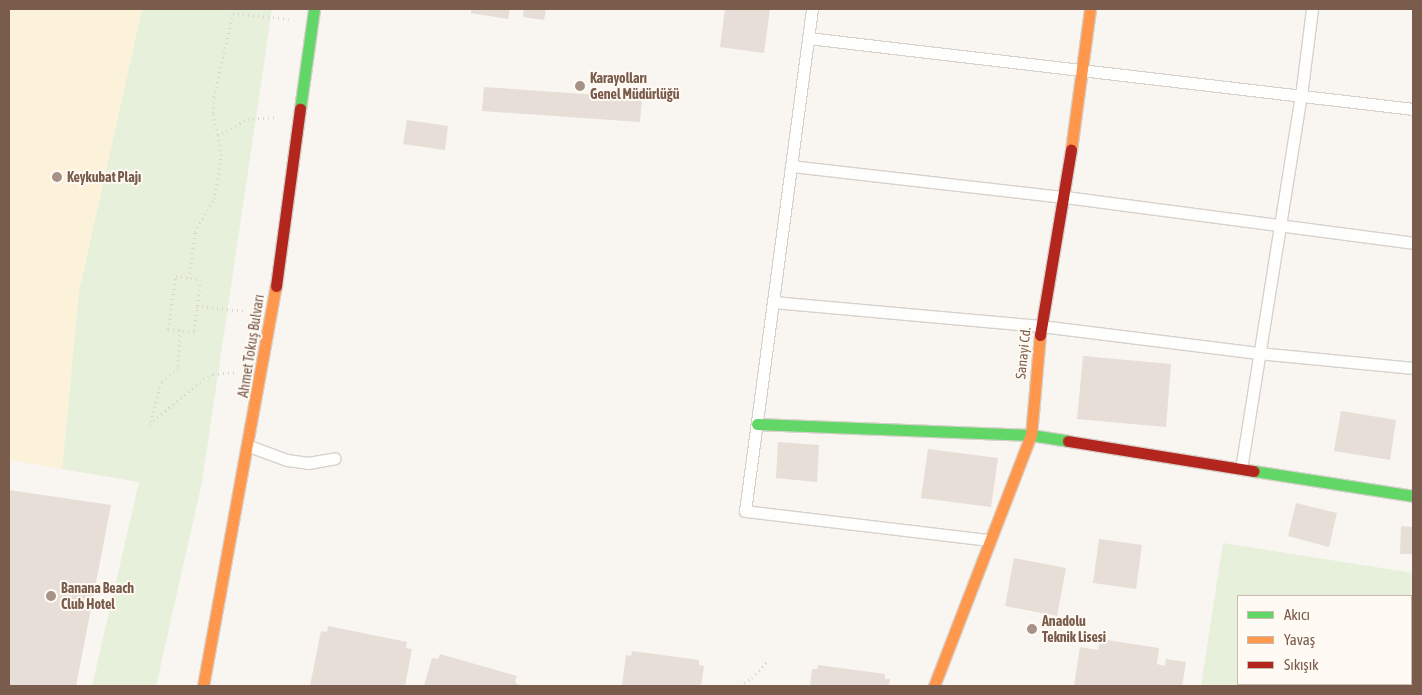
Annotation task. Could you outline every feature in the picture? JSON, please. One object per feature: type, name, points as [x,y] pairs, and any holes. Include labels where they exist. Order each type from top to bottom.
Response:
[{"type":"street","name":"Ahmet Tokuş Bulvarı","points":[[203,686],[269,333],[314,9]]},
{"type":"street","name":"Sanayi Cd.","points":[[934,686],[1031,435],[1041,326],[1065,197],[1080,69],[1090,9]]},
{"type":"street","points":[[757,424],[1031,435],[1413,496]]},
{"type":"lane","points":[[812,9],[745,511],[992,540]]},
{"type":"lane","points":[[1241,469],[1278,226],[1301,96],[1312,9]]},
{"type":"lane","points":[[808,38],[1413,109]]},
{"type":"lane","points":[[791,166],[1065,197],[1413,243]]},
{"type":"lane","points":[[773,302],[1041,326],[1258,354],[1413,368]]},
{"type":"lane","points":[[249,446],[287,460],[308,463],[335,458]]},
{"type":"path","points":[[189,278],[195,232],[214,199],[218,179],[221,155],[213,114],[214,97],[233,11],[289,19]]},
{"type":"path","points":[[287,29],[290,14]]},
{"type":"path","points":[[273,126],[276,108]]},
{"type":"path","points":[[218,136],[248,119],[274,117]]},
{"type":"path","points":[[176,276],[189,278],[201,280],[194,332],[168,328],[176,276]]},
{"type":"path","points":[[245,320],[248,302]]},
{"type":"path","points":[[197,306],[246,311]]},
{"type":"path","points":[[180,330],[178,368],[161,382],[150,424],[203,379],[213,374],[237,372]]},
{"type":"path","points":[[236,381],[239,363]]},
{"type":"path","points":[[740,686],[752,678],[769,659]]},
{"type":"green space","points":[[142,9],[272,9],[202,482],[156,686],[92,686],[139,482],[62,469],[79,291]]},
{"type":"green space","points":[[1223,543],[1413,573],[1412,597],[1412,595],[1237,595],[1237,685],[1401,686],[1201,686]]},
{"type":"sand","name":"Keykubat Plajı","points":[[10,9],[142,9],[79,291],[62,469],[9,460]]},
{"type":"building","points":[[471,9],[510,9],[508,19],[471,13]]},
{"type":"building","points":[[524,9],[546,9],[544,20],[523,17]]},
{"type":"building","points":[[725,9],[770,9],[764,53],[720,47]]},
{"type":"building","points":[[484,87],[642,98],[640,122],[482,111]]},
{"type":"building","points":[[407,120],[448,126],[445,150],[403,144]]},
{"type":"building","points":[[1083,356],[1171,364],[1166,427],[1077,419]]},
{"type":"building","points":[[1341,411],[1396,420],[1390,460],[1334,451]]},
{"type":"building","points":[[778,442],[819,445],[817,482],[776,478]]},
{"type":"building","points":[[928,449],[998,458],[991,507],[921,498]]},
{"type":"building","name":"Banana Beach Club Hotel","points":[[9,490],[111,505],[76,686],[9,686]]},
{"type":"building","points":[[1296,503],[1337,513],[1329,547],[1288,536]]},
{"type":"building","points":[[1401,526],[1413,527],[1413,554],[1400,554]]},
{"type":"building","points":[[1099,539],[1142,545],[1136,589],[1093,583]]},
{"type":"building","points":[[1014,558],[1066,568],[1057,616],[1005,606]]},
{"type":"building","points":[[328,626],[407,642],[406,648],[412,649],[405,686],[310,686],[321,631],[327,632]]},
{"type":"building","points":[[1100,639],[1159,648],[1157,664],[1165,666],[1166,659],[1186,662],[1182,686],[1074,686],[1080,647],[1098,650]]},
{"type":"building","points":[[632,651],[699,660],[699,665],[704,666],[701,686],[622,686],[626,655],[631,656]]},
{"type":"building","points":[[440,654],[517,676],[515,682],[520,686],[424,686],[432,658],[438,659]]},
{"type":"building","points":[[818,665],[885,674],[885,679],[890,679],[889,686],[810,686],[812,669],[817,669]]},
{"type":"traffic: fast","points":[[300,109],[314,9]]},
{"type":"traffic: fast","points":[[757,424],[1031,435],[1068,441]]},
{"type":"traffic: fast","points":[[1254,471],[1413,496]]},
{"type":"traffic: slow","points":[[1071,150],[1090,9]]},
{"type":"traffic: slow","points":[[203,686],[276,286]]},
{"type":"traffic: slow","points":[[934,686],[1031,435],[1040,335]]},
{"type":"traffic: jam","points":[[276,286],[300,109]]},
{"type":"traffic: jam","points":[[1040,335],[1071,150]]},
{"type":"traffic: jam","points":[[1068,441],[1254,471]]},
{"type":"place","name":"Karayolları Genel Müdürlüğü","points":[[580,86]]},
{"type":"place","name":"Keykubat Plajı","points":[[57,177]]},
{"type":"place","name":"Banana Beach Club Hotel","points":[[51,596]]},
{"type":"place","name":"Anadolu Teknik Lisesi","points":[[1032,629]]}]
